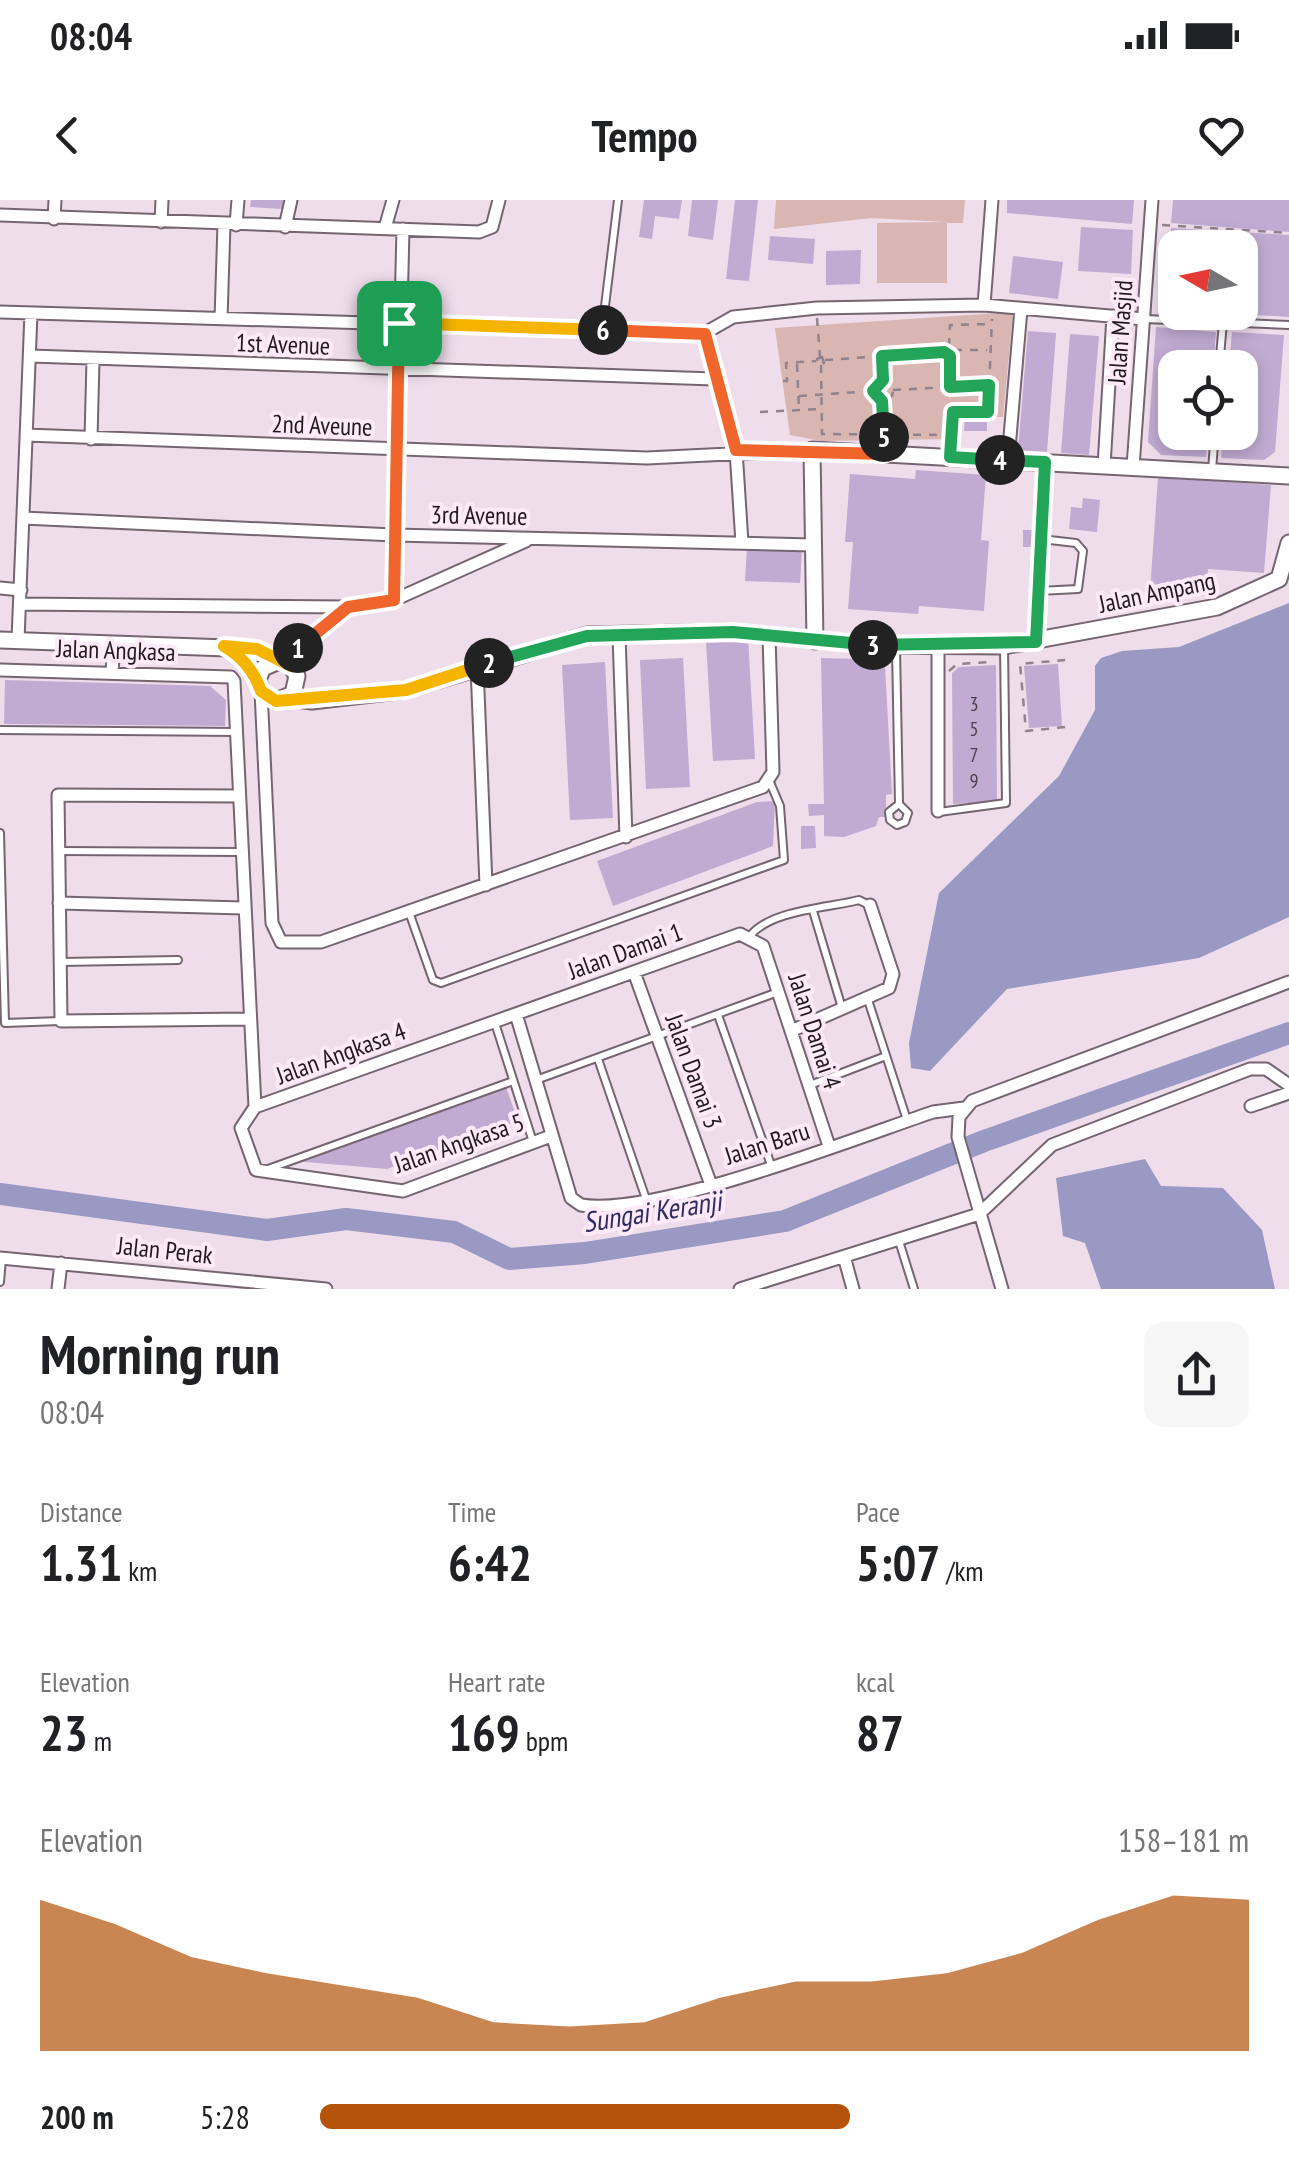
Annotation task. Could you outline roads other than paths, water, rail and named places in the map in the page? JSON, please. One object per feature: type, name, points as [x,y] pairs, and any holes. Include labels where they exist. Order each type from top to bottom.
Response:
[{"type":"street","points":[[54,219],[55,200]]},
{"type":"street","points":[[161,222],[162,200]]},
{"type":"street","points":[[222,318],[230,224],[238,200]]},
{"type":"street","points":[[285,227],[292,200]]},
{"type":"street","points":[[385,228],[393,200]]},
{"type":"street","points":[[0,215],[480,232],[492,227],[499,200]]},
{"type":"street","points":[[988,306],[992,200]]},
{"type":"street","name":"Jalan Masjid","points":[[1132,467],[1152,200]]},
{"type":"street","points":[[394,600],[402,229]]},
{"type":"street","points":[[0,312],[705,334],[732,317],[817,308],[988,306],[1144,318]]},
{"type":"street","points":[[1008,460],[1021,308]]},
{"type":"street","points":[[18,640],[31,313]]},
{"type":"street","points":[[1104,466],[1113,316]]},
{"type":"street","points":[[705,334],[736,450],[742,543]]},
{"type":"street","name":"1st Avenue","points":[[30,356],[714,379]]},
{"type":"street","points":[[90,439],[93,360]]},
{"type":"street","name":"2nd Aveune","points":[[26,435],[647,458],[736,450],[812,450]]},
{"type":"street","points":[[824,645],[814,545],[812,450],[1289,476]]},
{"type":"street","name":"3rd Avenue","points":[[23,518],[394,535],[814,545]]},
{"type":"street","points":[[20,604],[348,607],[394,600],[532,538]]},
{"type":"street","name":"Jalan Ampang","points":[[285,699],[406,690],[587,636],[769,635],[824,645],[938,647],[1004,654],[1036,642],[1217,608],[1279,578],[1286,566],[1289,542]]},
{"type":"street","points":[[0,588],[20,590]]},
{"type":"street","points":[[348,607],[303,640],[285,663],[268,664],[259,685],[266,740],[272,924],[281,942],[321,942],[754,792],[770,780],[769,635]]},
{"type":"street","points":[[619,635],[626,837]]},
{"type":"street","points":[[0,640],[257,649],[285,663],[298,682],[337,697]]},
{"type":"street","points":[[112,672],[114,643]]},
{"type":"street","points":[[224,646],[238,654],[270,700],[285,699]]},
{"type":"street","points":[[938,647],[938,811]]},
{"type":"street","points":[[477,667],[486,885]]},
{"type":"street","name":"Jalan Angkasa","points":[[0,670],[230,677],[237,688],[238,732]]},
{"type":"street","points":[[266,740],[285,699],[298,682]]},
{"type":"street","points":[[238,732],[240,852],[255,1108]]},
{"type":"street","points":[[239,796],[58,795],[61,1021],[249,1018]]},
{"type":"street","points":[[59,904],[243,908]]},
{"type":"street","points":[[791,1031],[889,988],[893,974],[870,905]]},
{"type":"street","name":"Jalan Damai 1","points":[[516,1014],[740,934],[750,936]]},
{"type":"street","name":"Jalan Damai 4","points":[[750,936],[763,946],[830,1146]]},
{"type":"street","name":"Jalan Damai 3","points":[[634,972],[711,1185]]},
{"type":"street","name":"Jalan Baru","points":[[551,1136],[571,1198],[581,1205],[646,1200],[711,1185],[907,1121],[964,1108],[972,1101],[1289,982]]},
{"type":"street","points":[[516,1014],[551,1136]]},
{"type":"street","name":"Jalan Angkasa 4","points":[[262,1172],[250,1165],[240,1128],[255,1108],[516,1014]]},
{"type":"street","points":[[740,1289],[789,1283],[979,1214],[1062,1140],[1250,1069],[1266,1069],[1289,1089],[1251,1106]]},
{"type":"street","points":[[964,1108],[957,1124],[958,1137],[1002,1289]]},
{"type":"street","name":"Jalan Angkasa 5","points":[[262,1172],[403,1191],[551,1136]]},
{"type":"street","name":"Jalan Perak","points":[[1,1258],[326,1289]]},
{"type":"street","points":[[844,1260],[853,1289]]},
{"type":"street","points":[[58,1289],[61,1262]]},
{"type":"lane","points":[[605,306],[618,200]]},
{"type":"lane","points":[[1144,318],[1158,319]]},
{"type":"lane","points":[[1258,324],[1289,325]]},
{"type":"lane","points":[[1212,472],[1213,450]]},
{"type":"lane","points":[[1036,642],[1045,462]]},
{"type":"lane","points":[[1038,591],[1078,590],[1082,551],[1076,544],[1041,539]]},
{"type":"lane","points":[[890,795],[895,806],[896,646]]},
{"type":"lane","points":[[938,811],[1006,804],[1004,654]]},
{"type":"lane","points":[[0,730],[238,732]]},
{"type":"lane","points":[[410,912],[433,980],[440,982],[784,860],[780,806],[770,780]]},
{"type":"lane","points":[[0,834],[3,1023],[61,1021]]},
{"type":"lane","points":[[58,851],[240,852]]},
{"type":"lane","points":[[750,936],[757,927],[813,911],[859,900],[870,905]]},
{"type":"lane","points":[[813,911],[843,1010]]},
{"type":"lane","points":[[60,962],[178,960]]},
{"type":"lane","points":[[535,1080],[778,992]]},
{"type":"lane","points":[[868,1000],[907,1121]]},
{"type":"lane","points":[[718,1015],[771,1165]]},
{"type":"lane","points":[[494,1022],[532,1142]]},
{"type":"lane","points":[[809,1085],[886,1056]]},
{"type":"lane","points":[[598,1058],[646,1200]]},
{"type":"lane","points":[[262,1172],[513,1081]]},
{"type":"lane","points":[[900,1241],[914,1289]]},
{"type":"lane","points":[[0,1282],[1,1258]]},
{"type":"water","points":[[1289,603],[1289,917],[1199,958],[1007,989],[930,1071],[911,1068],[909,1043],[939,893],[1059,776],[1095,710],[1095,666],[1101,658],[1122,651],[1179,647]]},
{"type":"water","points":[[1145,1159],[1161,1186],[1223,1188],[1262,1230],[1275,1289],[1101,1289],[1085,1243],[1063,1236],[1056,1178]]},
{"type":"waterway","name":"Sungai Keranji","points":[[0,1194],[267,1230],[346,1219],[454,1232],[509,1259],[585,1253],[785,1221],[984,1141],[1289,1033]]}]
